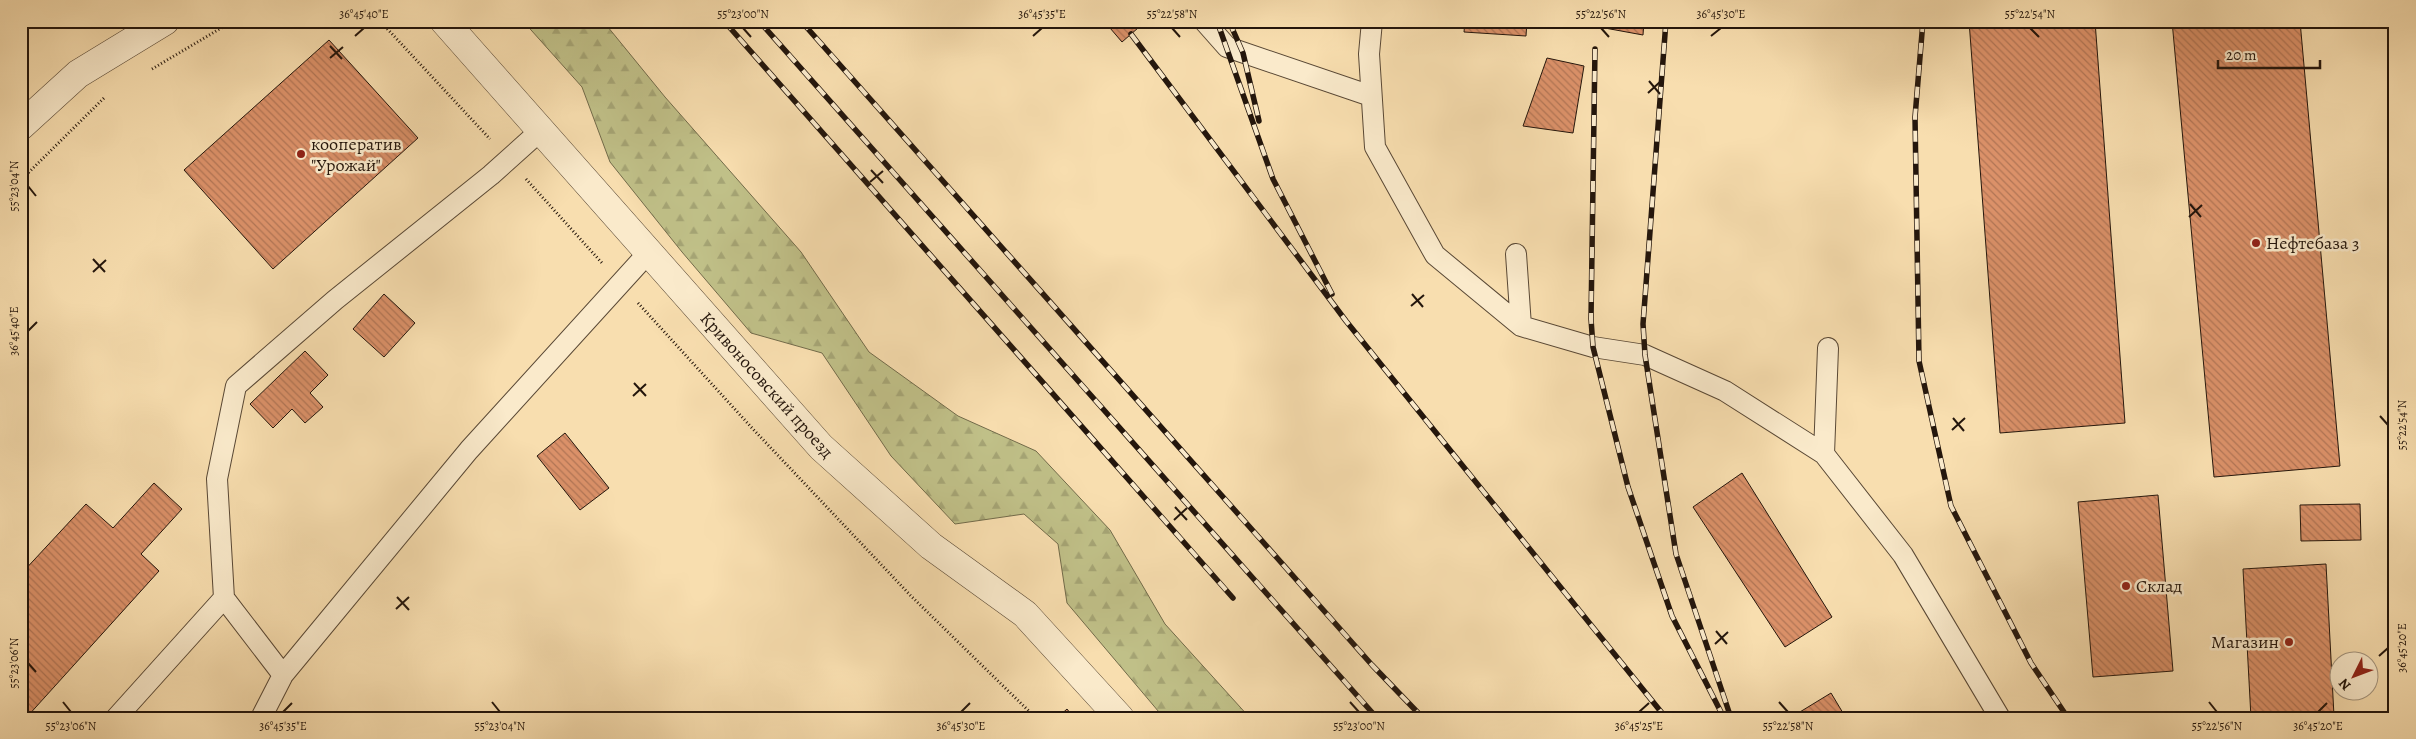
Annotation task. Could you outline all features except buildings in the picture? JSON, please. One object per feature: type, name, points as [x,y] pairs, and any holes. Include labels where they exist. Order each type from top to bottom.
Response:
[{"type":"street","points":[[21,126],[78,74],[165,21]]},
{"type":"street","name":"Кривоносовский проезд","points":[[444,21],[821,447],[931,546],[1025,614],[1120,718]]},
{"type":"lane","points":[[1204,21],[1227,47],[1371,96]]},
{"type":"lane","points":[[1372,21],[1369,54],[1374,147],[1434,255],[1521,326],[1593,347],[1645,355],[1725,391],[1824,454],[1903,555],[2000,718]]},
{"type":"lane","points":[[283,675],[224,598],[217,479],[236,386],[335,300],[540,131]]},
{"type":"lane","points":[[261,718],[283,675],[469,450],[648,253]]},
{"type":"lane","points":[[1516,254],[1521,326]]},
{"type":"lane","points":[[1824,454],[1828,348]]},
{"type":"lane","points":[[116,718],[224,598]]},
{"type":"path","points":[[148,72],[233,21]]},
{"type":"path","points":[[380,21],[752,428],[904,589],[1036,718]]},
{"type":"path","points":[[21,180],[105,97]]},
{"type":"green space","points":[[523,21],[603,21],[665,97],[801,252],[869,352],[958,416],[1036,451],[1110,530],[1165,624],[1250,718],[1164,718],[1067,603],[1058,544],[1024,514],[955,524],[891,456],[822,353],[751,333],[682,252],[610,162],[582,87]]},
{"type":"railway","points":[[724,21],[1233,598]]},
{"type":"railway","points":[[759,21],[1377,718]]},
{"type":"railway","points":[[801,21],[1372,665],[1423,718]]},
{"type":"railway","points":[[1217,21],[1273,179],[1332,294]]},
{"type":"railway","points":[[1229,21],[1243,53],[1259,121]]},
{"type":"railway","points":[[1666,21],[1643,324],[1645,355],[1676,554],[1731,718]]},
{"type":"railway","points":[[1923,21],[1915,117],[1919,361],[1951,506],[2031,663],[2068,718]]},
{"type":"railway","points":[[1131,34],[1346,321],[1666,718]]},
{"type":"railway","points":[[1595,49],[1591,319],[1593,347],[1628,487],[1672,616],[1724,718]]},
{"type":"place","name":"кооператив \"Урожай\"","points":[[301,154]]},
{"type":"place","name":"Нефтебаза 3","points":[[2256,243]]},
{"type":"place","name":"Склад","points":[[2126,586]]},
{"type":"place","name":"Магазин","points":[[2289,642]]}]
